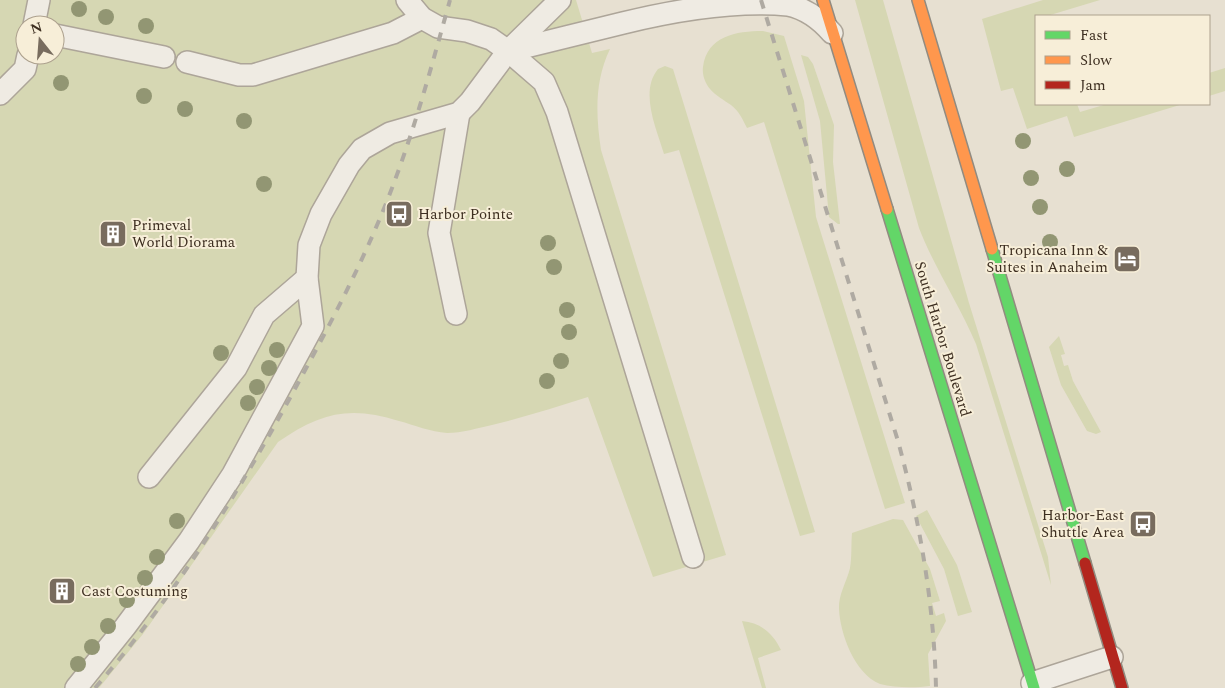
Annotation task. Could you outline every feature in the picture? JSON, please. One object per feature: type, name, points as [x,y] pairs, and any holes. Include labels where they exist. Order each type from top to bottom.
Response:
[{"type":"main road","name":"South Harbor Boulevard","points":[[823,0],[1033,685]]},
{"type":"main road","points":[[918,0],[1122,688]]},
{"type":"lane","points":[[36,15],[39,0]]},
{"type":"lane","points":[[407,0],[422,18],[438,27],[467,31],[491,39],[544,82],[557,112],[693,558]]},
{"type":"lane","points":[[76,688],[125,627],[234,474],[313,326],[307,278],[310,245],[322,214],[349,165],[362,149],[390,133],[459,113],[470,102],[508,51],[560,0]]},
{"type":"lane","points":[[508,51],[669,12],[730,2],[760,1],[789,5],[820,18],[832,32]]},
{"type":"lane","points":[[187,62],[240,75],[253,75],[393,33],[422,18]]},
{"type":"lane","points":[[65,37],[164,57]]},
{"type":"lane","points":[[0,94],[25,69],[26,65]]},
{"type":"lane","points":[[456,314],[439,233],[459,113]]},
{"type":"lane","points":[[149,477],[236,368],[264,315],[307,278]]},
{"type":"lane","points":[[1033,685],[1112,657]]},
{"type":"green space","points":[[0,0],[576,0],[592,53],[610,49],[601,74],[599,86],[597,112],[601,150],[726,555],[653,577],[588,397],[504,422],[453,433],[435,431],[365,413],[350,413],[321,418],[307,424],[278,442],[143,634],[99,688],[0,688]]},
{"type":"green space","points":[[855,0],[883,0],[969,303],[1048,557],[1051,585],[976,344],[932,258],[919,228]]},
{"type":"green space","points":[[1043,0],[1100,0],[1050,15],[1035,15],[1035,105],[1077,105],[1080,112],[1104,105],[1180,105],[1074,137],[1067,116],[1027,129],[1013,88],[1001,91],[982,19]]},
{"type":"green space","points":[[763,31],[784,36],[804,101],[816,217],[905,503],[885,509],[764,122],[747,128],[736,110],[710,89],[703,76],[706,57],[710,48],[717,42],[733,34]]},
{"type":"green space","points":[[801,55],[808,57],[813,64],[834,125],[833,162],[840,224],[829,217],[820,121]]},
{"type":"green space","points":[[665,66],[673,69],[815,532],[800,536],[679,150],[664,154],[657,134],[651,111],[650,89],[658,69]]},
{"type":"green space","points":[[1225,68],[1225,91],[1210,96],[1210,73]]},
{"type":"green space","points":[[1059,336],[1065,354],[1061,355],[1064,366],[1068,365],[1073,381],[1101,432],[1096,434],[1087,431],[1061,385],[1049,347]]},
{"type":"green space","points":[[927,510],[957,565],[972,612],[958,616],[944,569],[916,516]]},
{"type":"green space","points":[[893,519],[903,520],[930,569],[940,601],[932,603],[936,616],[944,613],[946,621],[928,654],[930,686],[892,686],[880,684],[871,679],[863,672],[850,652],[842,630],[839,604],[850,568],[852,533]]},
{"type":"green space","points":[[742,621],[755,624],[766,630],[781,650],[758,658],[766,688],[762,688]]},
{"type":"railway","points":[[95,688],[179,580],[229,504],[275,425],[337,310],[374,233],[395,180],[418,113],[450,0]]},
{"type":"railway","points":[[761,0],[906,471],[929,594],[936,688]]},
{"type":"traffic: fast","points":[[887,209],[1034,688]]},
{"type":"traffic: fast","points":[[992,249],[1085,563]]},
{"type":"traffic: slow","points":[[823,0],[887,209]]},
{"type":"traffic: slow","points":[[918,0],[992,249]]},
{"type":"traffic: jam","points":[[1085,563],[1122,688]]},
{"type":"place","name":"Harbor Pointe","points":[[399,214]]},
{"type":"place","name":"Primeval World Diorama","points":[[113,234]]},
{"type":"place","name":"Tropicana Inn & Suites in Anaheim","points":[[1127,259]]},
{"type":"place","name":"Harbor-East Shuttle Area","points":[[1143,524]]},
{"type":"place","name":"Cast Costuming","points":[[62,591]]}]
